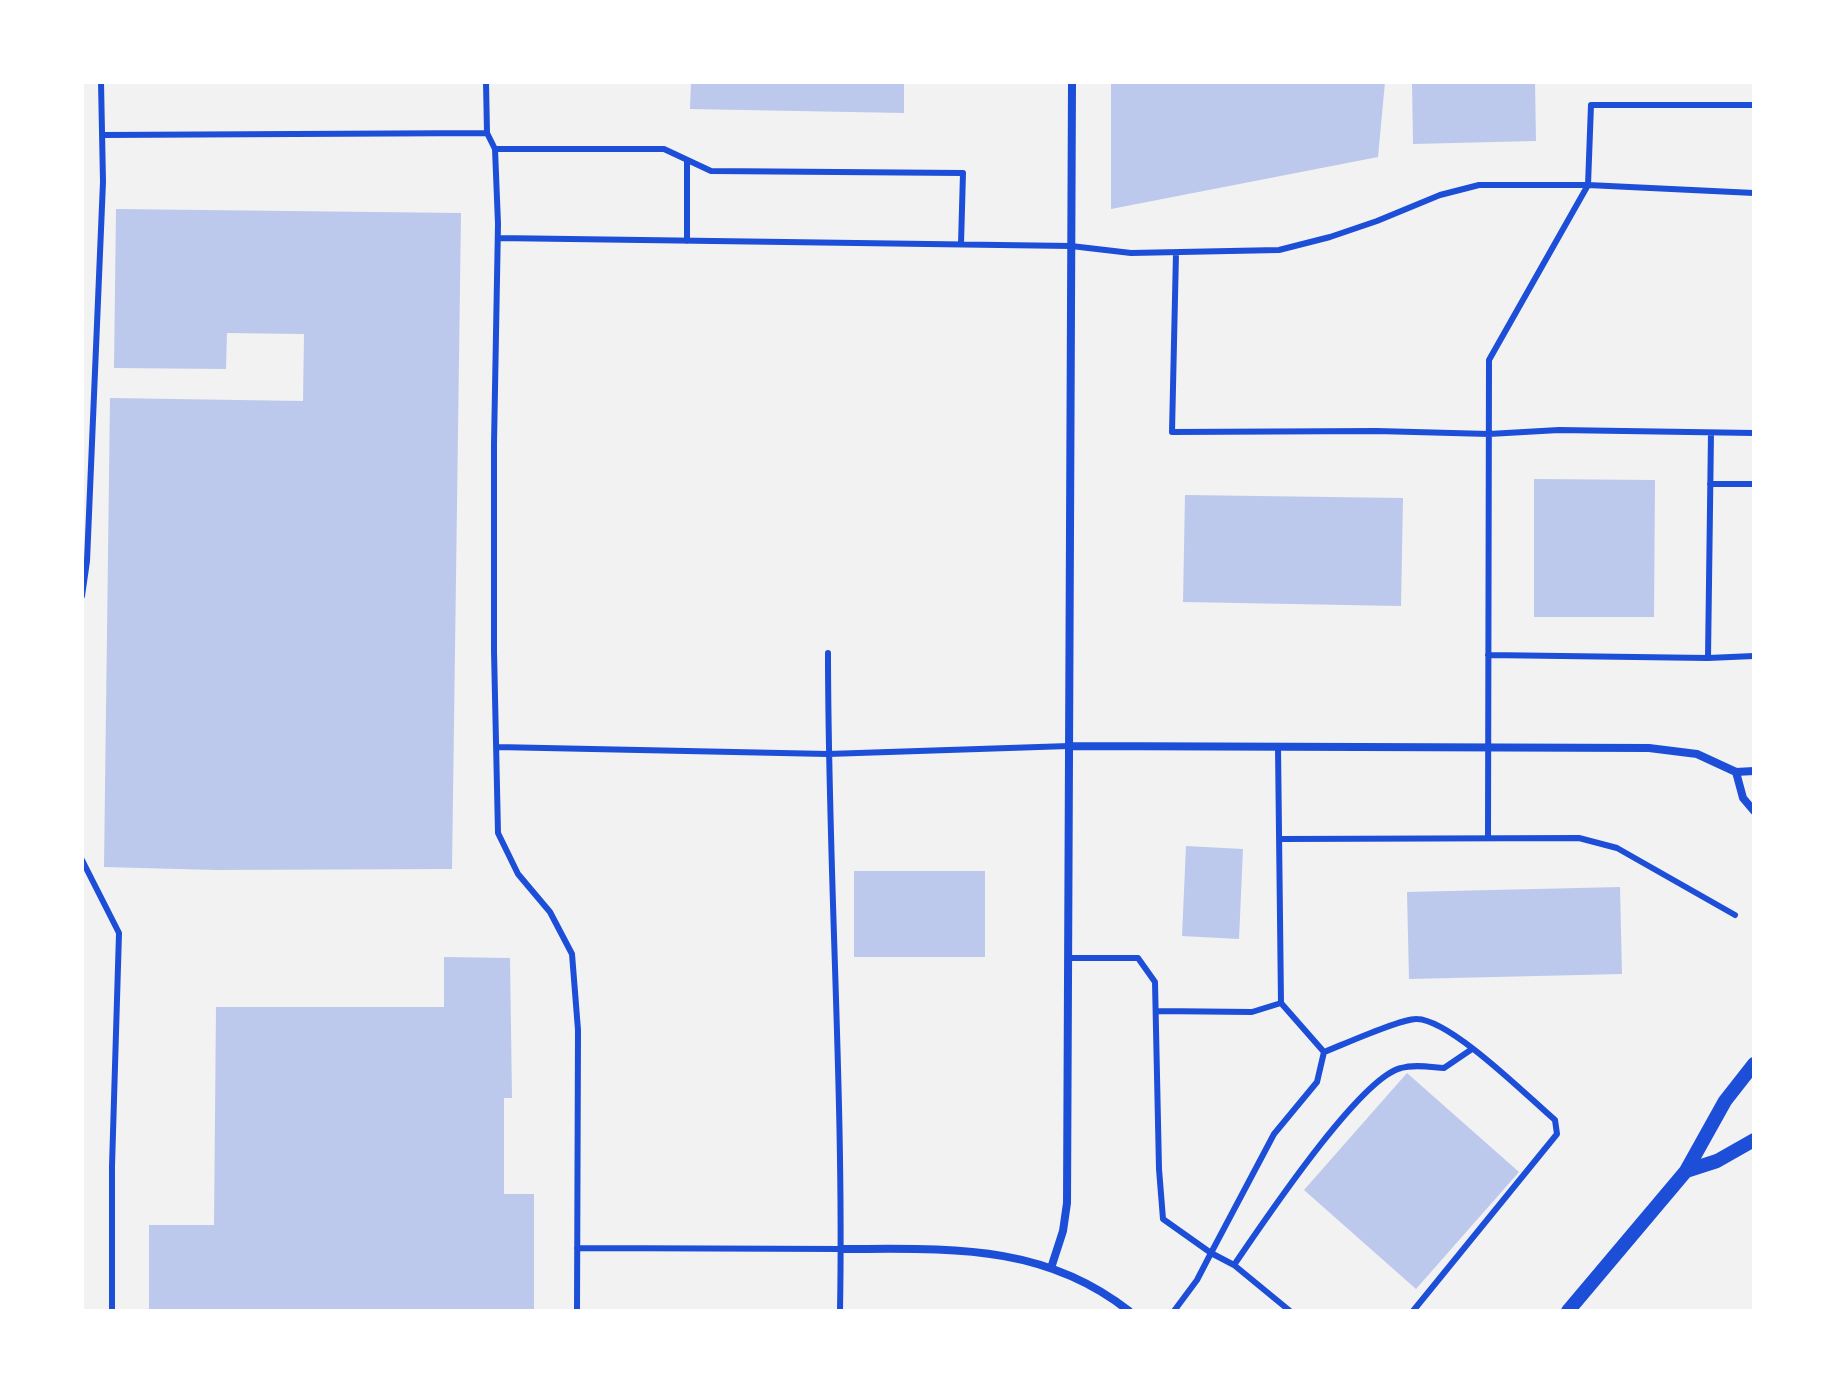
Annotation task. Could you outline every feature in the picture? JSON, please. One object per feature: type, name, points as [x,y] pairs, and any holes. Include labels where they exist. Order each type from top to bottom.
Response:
[{"type":"street","points":[[1051,1268],[1066,1218],[1072,82]]},
{"type":"street","points":[[1069,746],[1673,749],[1717,762],[1736,772],[1754,771]]},
{"type":"street","points":[[1736,772],[1743,798],[1754,811]]},
{"type":"street","points":[[1568,1311],[1686,1171],[1725,1101],[1754,1064]]},
{"type":"street","points":[[1686,1171],[1717,1161],[1754,1140]]},
{"type":"street","points":[[841,1249],[971,1250],[1028,1260],[1093,1287],[1129,1311]]},
{"type":"lane","points":[[82,596],[87,561],[103,182],[101,82]]},
{"type":"lane","points":[[486,82],[487,133],[495,149],[498,238],[494,444],[498,833],[518,874],[550,912],[572,954],[578,1030],[577,1311]]},
{"type":"lane","points":[[1488,838],[1489,360],[1588,185],[1591,105],[1754,105]]},
{"type":"lane","points":[[102,135],[487,133]]},
{"type":"lane","points":[[495,149],[664,149],[711,171],[963,173],[961,244]]},
{"type":"lane","points":[[687,160],[687,241]]},
{"type":"lane","points":[[498,238],[1071,246],[1131,253],[1279,250],[1330,237],[1440,195],[1479,185],[1588,185],[1754,193]]},
{"type":"lane","points":[[1176,253],[1172,432],[1489,434],[1559,430],[1754,433]]},
{"type":"lane","points":[[1708,658],[1711,433]]},
{"type":"lane","points":[[1710,484],[1754,484]]},
{"type":"lane","points":[[828,653],[840,1311]]},
{"type":"lane","points":[[1488,655],[1754,656]]},
{"type":"lane","points":[[497,747],[828,754],[1069,746]]},
{"type":"lane","points":[[1278,747],[1281,1003],[1324,1052]]},
{"type":"lane","points":[[1281,839],[1579,838],[1600,841],[1635,857],[1735,915]]},
{"type":"lane","points":[[82,860],[119,933],[112,1166],[112,1311]]},
{"type":"lane","points":[[1068,958],[1138,958],[1155,982],[1163,1219],[1211,1253],[1234,1265],[1290,1311]]},
{"type":"lane","points":[[1156,1011],[1252,1012],[1281,1003]]},
{"type":"lane","points":[[1324,1052],[1414,1018],[1433,1021],[1472,1049],[1555,1120],[1557,1134],[1413,1311]]},
{"type":"lane","points":[[1234,1265],[1301,1168],[1369,1090],[1398,1068],[1444,1068],[1472,1049]]},
{"type":"lane","points":[[1174,1311],[1197,1280],[1274,1134],[1317,1082],[1324,1052]]},
{"type":"lane","points":[[577,1248],[841,1249]]},
{"type":"building","points":[[691,82],[904,82],[904,113],[690,109]]},
{"type":"building","points":[[1111,82],[1385,82],[1378,157],[1111,209]]},
{"type":"building","points":[[1412,82],[1535,82],[1536,141],[1413,144]]},
{"type":"building","points":[[116,209],[461,213],[452,869],[104,867],[110,398],[303,401],[304,334],[227,333],[226,369],[114,368]]},
{"type":"building","points":[[1534,479],[1655,480],[1654,617],[1534,617]]},
{"type":"building","points":[[1185,495],[1403,498],[1401,606],[1183,602]]},
{"type":"building","points":[[1186,846],[1243,849],[1239,939],[1182,936]]},
{"type":"building","points":[[854,871],[985,871],[985,957],[854,957]]},
{"type":"building","points":[[1620,887],[1622,974],[1409,979],[1407,892]]},
{"type":"building","points":[[444,957],[510,958],[512,1098],[504,1098],[504,1194],[534,1194],[534,1311],[149,1311],[149,1225],[214,1225],[216,1007],[444,1007]]},
{"type":"building","points":[[1407,1073],[1519,1172],[1416,1289],[1304,1190]]}]
